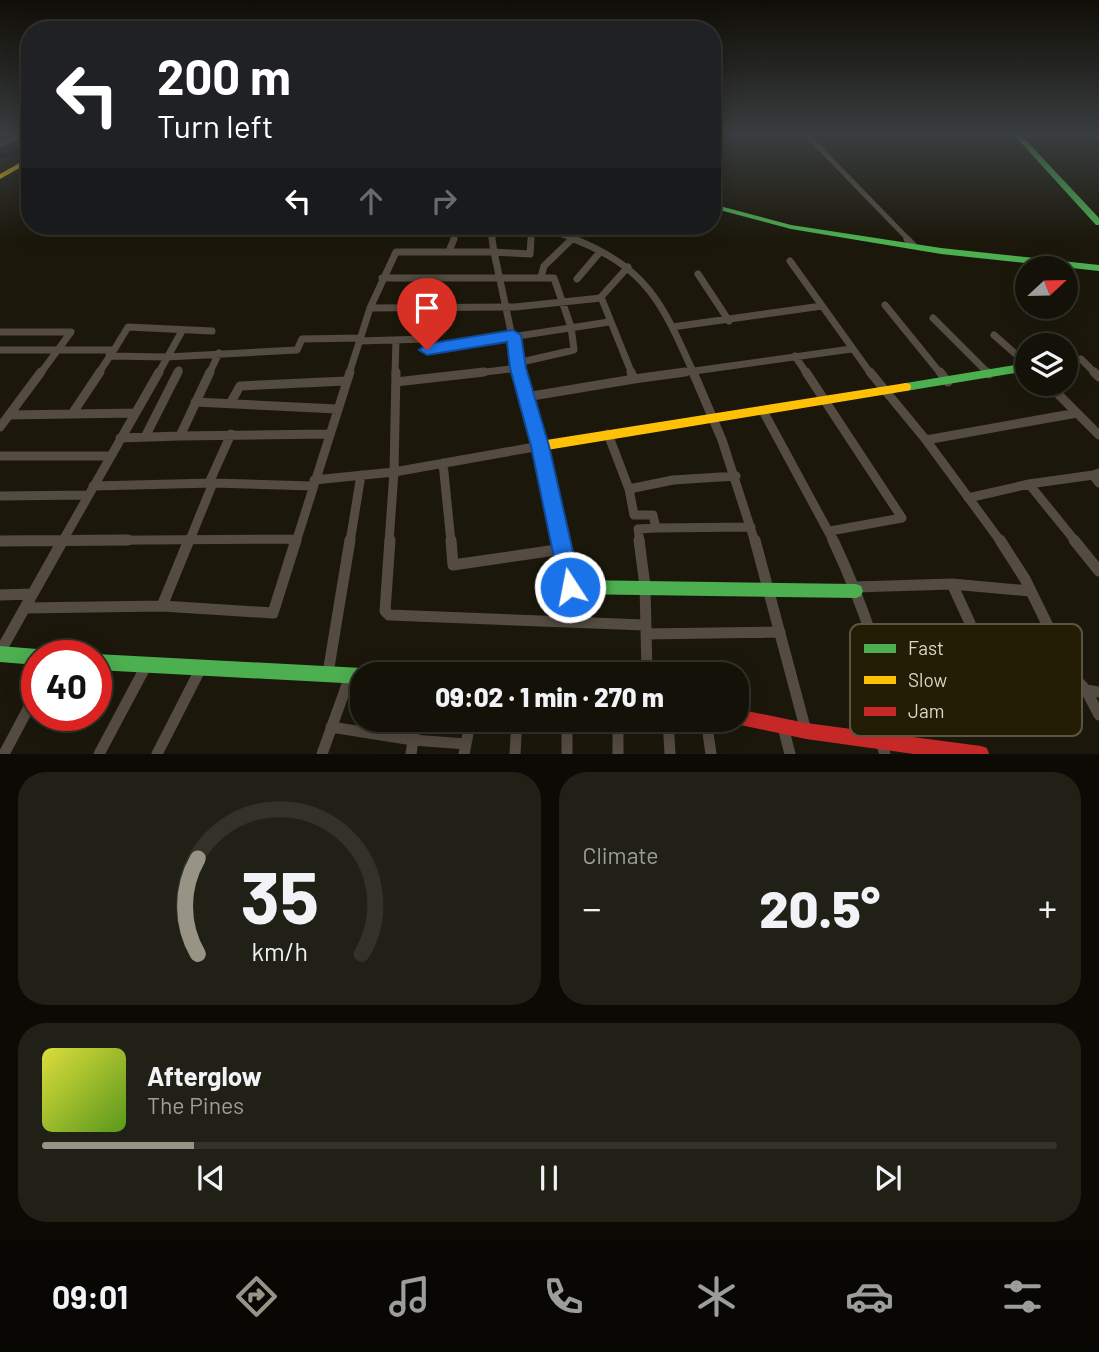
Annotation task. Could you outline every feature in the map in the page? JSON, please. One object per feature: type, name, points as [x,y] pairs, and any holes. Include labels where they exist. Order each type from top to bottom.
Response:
[{"type":"main road","points":[[1049,169],[1099,223]]},
{"type":"main road","points":[[1058,169],[1099,210]]},
{"type":"main road","points":[[721,208],[791,227],[941,251],[1099,268]]},
{"type":"main road","points":[[855,589],[770,592],[645,586],[570,587],[540,446],[883,390],[948,382],[1015,368]]},
{"type":"main road","points":[[0,653],[21,655]]},
{"type":"main road","points":[[112,663],[350,675]]},
{"type":"main road","points":[[749,720],[806,731],[981,754]]},
{"type":"street","points":[[840,169],[913,245]]},
{"type":"street","points":[[449,251],[455,235]]},
{"type":"street","points":[[0,496],[211,483],[313,483],[394,472],[540,446],[518,365],[494,252],[493,235]]},
{"type":"street","points":[[25,608],[162,606],[272,613],[359,340],[382,278],[396,252],[530,254],[532,235]]},
{"type":"street","points":[[563,235],[600,252],[640,276],[672,327],[693,369],[736,475],[806,731]]},
{"type":"street","points":[[541,277],[544,266],[573,238]]},
{"type":"street","points":[[577,279],[600,252]]},
{"type":"street","points":[[790,261],[851,349],[926,440],[1000,540],[1025,579],[1046,624]]},
{"type":"street","points":[[370,308],[506,307],[563,304],[601,298],[628,267]]},
{"type":"street","points":[[698,274],[729,321]]},
{"type":"street","points":[[382,278],[554,278],[571,327],[576,353],[518,365],[396,382]]},
{"type":"street","points":[[601,298],[634,379]]},
{"type":"street","points":[[885,305],[948,382]]},
{"type":"street","points":[[672,327],[822,306]]},
{"type":"street","points":[[425,309],[427,350],[610,322]]},
{"type":"street","points":[[933,318],[989,374]]},
{"type":"street","points":[[72,414],[128,327],[212,331]]},
{"type":"street","points":[[0,653],[182,331]]},
{"type":"street","points":[[0,332],[71,332],[0,427]]},
{"type":"street","points":[[994,335],[1015,354]]},
{"type":"street","points":[[0,350],[59,349],[167,357],[297,350],[302,339],[426,339]]},
{"type":"street","points":[[396,340],[394,472],[386,614],[646,630],[780,632]]},
{"type":"street","points":[[526,397],[693,369],[851,349]]},
{"type":"street","points":[[180,436],[219,353]]},
{"type":"street","points":[[795,356],[902,518],[830,531]]},
{"type":"street","points":[[1078,359],[1081,359],[1099,377]]},
{"type":"street","points":[[145,437],[179,370]]},
{"type":"street","points":[[231,402],[240,386],[346,381]]},
{"type":"street","points":[[1060,396],[1099,435]]},
{"type":"street","points":[[195,402],[337,409]]},
{"type":"street","points":[[0,410],[11,413],[135,413]]},
{"type":"street","points":[[763,411],[830,531],[867,624]]},
{"type":"street","points":[[926,440],[1077,413]]},
{"type":"street","points":[[162,606],[192,538],[231,434]]},
{"type":"street","points":[[120,438],[328,434]]},
{"type":"street","points":[[608,434],[629,489],[634,515],[653,515],[656,528]]},
{"type":"street","points":[[0,456],[110,456]]},
{"type":"street","points":[[443,463],[454,566],[563,549]]},
{"type":"street","points":[[328,673],[361,475]]},
{"type":"street","points":[[629,489],[673,481],[736,475]]},
{"type":"street","points":[[968,498],[1029,484],[1097,477]]},
{"type":"street","points":[[1029,484],[1099,571]]},
{"type":"street","points":[[647,662],[645,586],[638,529],[751,527]]},
{"type":"street","points":[[0,541],[295,539]]},
{"type":"street","points":[[855,589],[952,584],[1030,592]]},
{"type":"street","points":[[952,584],[970,623]]},
{"type":"street","points":[[0,595],[32,594]]},
{"type":"street","points":[[99,754],[146,666]]},
{"type":"street","points":[[157,754],[202,666]]},
{"type":"street","points":[[322,754],[331,727],[350,688]]},
{"type":"street","points":[[1093,691],[1099,715]]},
{"type":"street","points":[[4,754],[21,722]]},
{"type":"street","points":[[331,727],[465,749]]},
{"type":"street","points":[[783,727],[790,754]]},
{"type":"street","points":[[411,754],[414,732]]},
{"type":"street","points":[[515,754],[516,732]]},
{"type":"street","points":[[567,732],[567,754]]},
{"type":"street","points":[[618,732],[618,754]]},
{"type":"street","points":[[668,732],[670,754]]},
{"type":"street","points":[[708,732],[711,754]]},
{"type":"street","points":[[898,736],[899,743]]},
{"type":"street","points":[[880,740],[885,754]]},
{"type":"traffic: fast","points":[[1049,169],[1099,223]]},
{"type":"traffic: fast","points":[[721,208],[791,227],[941,251],[1099,268]]},
{"type":"traffic: fast","points":[[906,387],[1015,369]]},
{"type":"traffic: fast","points":[[542,454],[570,587],[856,591]]},
{"type":"traffic: fast","points":[[0,654],[21,656]]},
{"type":"traffic: fast","points":[[112,663],[350,675]]},
{"type":"traffic: slow","points":[[0,177],[13,169]]},
{"type":"traffic: slow","points":[[542,454],[540,446],[906,387]]},
{"type":"traffic: jam","points":[[749,719],[806,731],[981,754]]},
{"type":"route","points":[[427,350],[513,335],[518,368],[540,446],[570,587]]}]
